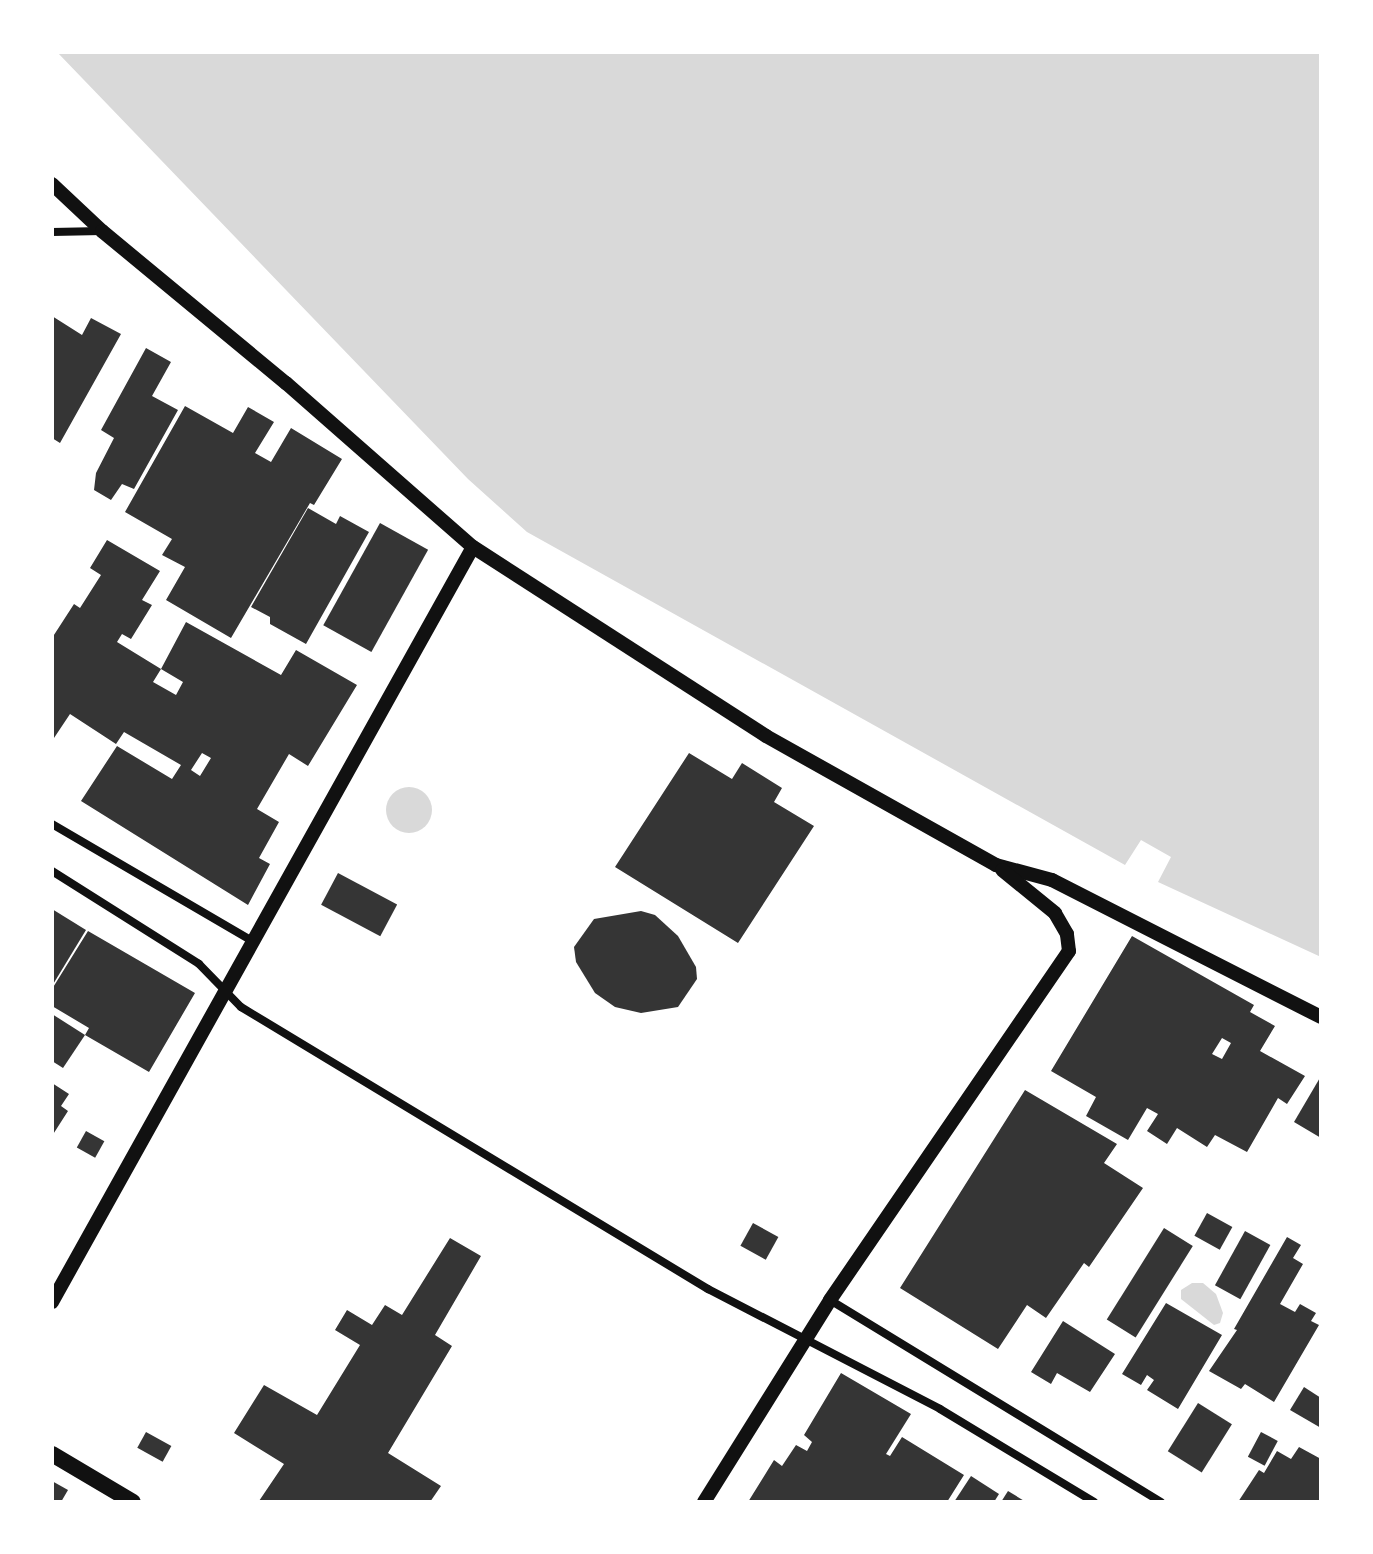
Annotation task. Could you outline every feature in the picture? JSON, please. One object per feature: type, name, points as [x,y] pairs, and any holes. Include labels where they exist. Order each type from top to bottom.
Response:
[{"type":"main road","points":[[52,1454],[133,1502]]},
{"type":"street","points":[[52,184],[102,231],[383,466],[473,547],[766,736],[996,865],[1055,913],[1067,934],[1069,951],[830,1300],[704,1502]]},
{"type":"street","points":[[52,232],[102,231]]},
{"type":"street","points":[[52,1302],[223,990],[254,942],[473,547]]},
{"type":"street","points":[[52,824],[254,942]]},
{"type":"street","points":[[996,865],[1052,880],[1321,1017]]},
{"type":"street","points":[[52,871],[199,964],[241,1007],[708,1289],[940,1409],[1094,1502]]},
{"type":"street","points":[[830,1300],[1161,1502]]},
{"type":"shaded area","points":[[57,52],[1321,52],[1321,957],[1158,882],[1171,857],[1141,840],[1125,865],[527,532],[468,479]]},
{"type":"shaded area","points":[[409,787],[426,793],[432,810],[426,827],[409,833],[392,827],[386,810],[392,793]]},
{"type":"shaded area","points":[[1192,1283],[1203,1283],[1216,1294],[1223,1313],[1220,1323],[1214,1325],[1181,1299],[1181,1290]]},
{"type":"building","points":[[52,316],[82,335],[91,318],[121,334],[60,443],[52,438]]},
{"type":"building","points":[[146,348],[171,362],[152,396],[178,410],[134,489],[122,484],[111,500],[94,490],[96,473],[114,438],[101,430]]},
{"type":"building","points":[[185,406],[233,433],[248,407],[274,422],[255,453],[271,462],[291,428],[342,459],[314,505],[310,503],[231,638],[166,600],[185,567],[162,555],[172,539],[125,512]]},
{"type":"building","points":[[308,508],[336,524],[340,516],[369,532],[306,644],[270,624],[270,617],[251,607]]},
{"type":"building","points":[[380,523],[428,550],[371,652],[323,625]]},
{"type":"building","points":[[107,540],[160,571],[142,600],[152,605],[131,639],[122,634],[117,642],[161,669],[186,622],[281,675],[296,650],[357,685],[308,766],[289,754],[257,809],[279,822],[259,858],[270,864],[248,905],[81,801],[117,746],[172,779],[181,765],[124,732],[116,744],[70,714],[52,741],[52,638],[74,604],[80,608],[101,575],[90,568]],"holes":[[[161,669],[183,682],[176,695],[153,682]],[[202,753],[211,758],[200,776],[191,770]]]},
{"type":"building","points":[[689,753],[732,779],[742,763],[782,788],[774,802],[814,826],[738,943],[615,867]]},
{"type":"building","points":[[338,873],[397,904],[380,936],[321,905]]},
{"type":"building","points":[[52,909],[86,930],[52,986]]},
{"type":"building","points":[[641,911],[655,915],[678,936],[696,967],[697,979],[678,1007],[641,1013],[615,1007],[595,993],[576,962],[574,947],[594,919]]},
{"type":"building","points":[[88,931],[195,993],[149,1072],[85,1035],[89,1028],[52,1006],[52,989]]},
{"type":"building","points":[[1132,936],[1254,1005],[1250,1012],[1275,1026],[1260,1051],[1305,1076],[1287,1104],[1278,1098],[1247,1152],[1215,1135],[1207,1147],[1177,1128],[1167,1144],[1147,1131],[1158,1114],[1147,1108],[1128,1140],[1086,1116],[1096,1097],[1051,1071]],"holes":[[[1222,1038],[1231,1043],[1222,1059],[1212,1054]]]},
{"type":"building","points":[[52,1014],[85,1035],[63,1068],[52,1061]]},
{"type":"building","points":[[1321,1076],[1321,1138],[1294,1122]]},
{"type":"building","points":[[52,1083],[69,1094],[61,1106],[68,1111],[52,1136]]},
{"type":"building","points":[[1025,1090],[1117,1144],[1104,1163],[1143,1188],[1089,1267],[1084,1263],[1046,1318],[1027,1305],[998,1349],[900,1288]]},
{"type":"building","points":[[86,1131],[104,1141],[95,1158],[77,1148]]},
{"type":"building","points":[[1207,1213],[1232,1227],[1220,1250],[1194,1236]]},
{"type":"building","points":[[753,1223],[778,1237],[766,1260],[740,1246]]},
{"type":"building","points":[[1164,1228],[1193,1246],[1136,1338],[1107,1320]]},
{"type":"building","points":[[1245,1231],[1270,1245],[1240,1299],[1215,1285]]},
{"type":"building","points":[[1287,1237],[1301,1245],[1293,1258],[1303,1264],[1280,1304],[1295,1312],[1300,1304],[1316,1313],[1311,1321],[1319,1325],[1274,1402],[1245,1384],[1241,1389],[1209,1371],[1237,1330],[1234,1329]]},
{"type":"building","points":[[450,1238],[481,1256],[435,1335],[452,1346],[388,1453],[441,1486],[430,1502],[259,1501],[284,1464],[234,1433],[264,1385],[317,1415],[360,1345],[335,1330],[347,1310],[372,1325],[385,1305],[402,1315]]},
{"type":"building","points":[[1166,1303],[1222,1335],[1178,1409],[1147,1390],[1154,1380],[1147,1375],[1141,1385],[1122,1374]]},
{"type":"building","points":[[1063,1321],[1115,1354],[1090,1392],[1057,1373],[1051,1384],[1031,1372]]},
{"type":"building","points":[[841,1373],[911,1414],[886,1454],[890,1456],[902,1437],[964,1475],[947,1502],[748,1502],[774,1460],[782,1466],[796,1445],[807,1451],[812,1442],[804,1435]]},
{"type":"building","points":[[1304,1387],[1321,1398],[1321,1428],[1290,1410]]},
{"type":"building","points":[[1198,1403],[1232,1424],[1202,1473],[1168,1451]]},
{"type":"building","points":[[146,1432],[171,1446],[163,1462],[137,1448]]},
{"type":"building","points":[[1261,1432],[1278,1441],[1265,1466],[1248,1457]]},
{"type":"building","points":[[1299,1447],[1321,1459],[1321,1502],[1238,1502],[1259,1470],[1264,1473],[1277,1451],[1291,1459]]},
{"type":"building","points":[[971,1476],[999,1494],[994,1502],[954,1502]]},
{"type":"building","points":[[52,1481],[68,1490],[61,1502],[52,1502]]},
{"type":"building","points":[[1008,1491],[1026,1502],[1001,1502]]}]
